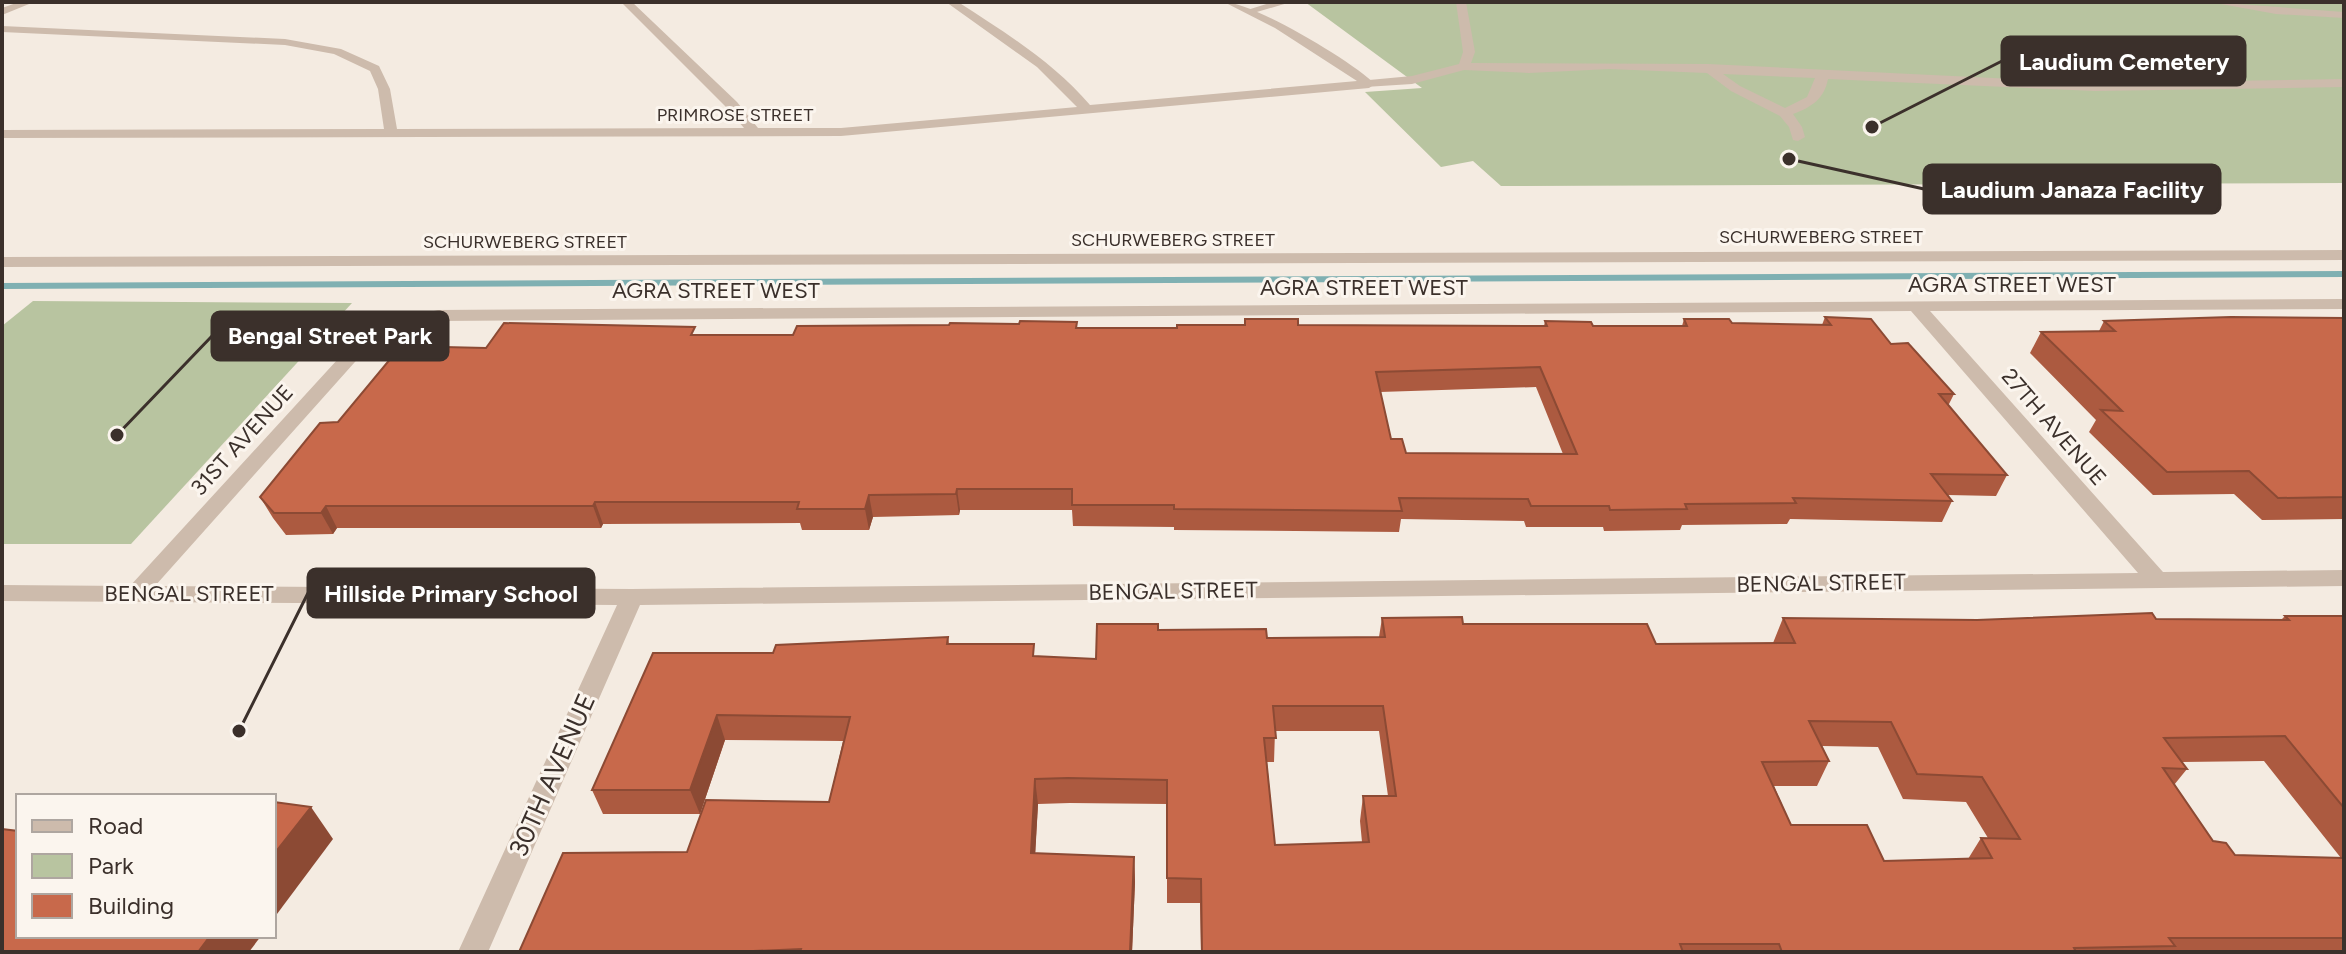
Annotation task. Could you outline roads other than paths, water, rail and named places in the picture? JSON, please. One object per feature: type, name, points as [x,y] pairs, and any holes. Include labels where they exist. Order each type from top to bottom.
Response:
[{"type":"street","points":[[2,12],[29,2]]},
{"type":"street","points":[[626,2],[712,85],[755,133]]},
{"type":"street","points":[[951,2],[1048,66],[1088,111]]},
{"type":"street","points":[[1229,2],[1318,50],[1369,84]]},
{"type":"street","points":[[1250,11],[1286,2]]},
{"type":"street","points":[[1461,2],[1469,52],[1464,66]]},
{"type":"street","points":[[2215,2],[2276,11],[2344,15]]},
{"type":"street","points":[[2,29],[247,39],[337,51],[375,69],[384,89],[391,134]]},
{"type":"street","name":"PRIMROSE STREET","points":[[2,134],[755,133],[906,129],[1412,80],[1464,66],[1708,68],[2122,88],[2344,83]]},
{"type":"street","points":[[1708,68],[1738,91],[1785,112],[1797,128],[1798,137]]},
{"type":"street","points":[[1785,112],[1811,103],[1821,89],[1822,74]]},
{"type":"street","name":"SCHURWEBERG STREET","points":[[2,262],[2344,255]]},
{"type":"street","name":"AGRA STREET WEST","points":[[387,327],[420,317],[485,313],[2344,304]]},
{"type":"street","name":"27TH AVENUE","points":[[1916,306],[2157,580]]},
{"type":"street","name":"31ST AVENUE","points":[[137,592],[365,340],[387,327]]},
{"type":"street","name":"BENGAL STREET","points":[[2,593],[632,597],[2344,578]]},
{"type":"street","name":"30TH AVENUE","points":[[473,952],[632,597]]},
{"type":"waterway","points":[[2,286],[2344,274]]},
{"type":"place","name":"Laudium Cemetery","points":[[1872,127]]},
{"type":"place","name":"Laudium Janaza Facility","points":[[1789,159]]},
{"type":"place","name":"Bengal Street Park","points":[[117,435]]},
{"type":"place","name":"Hillside Primary School","points":[[239,731]]}]
